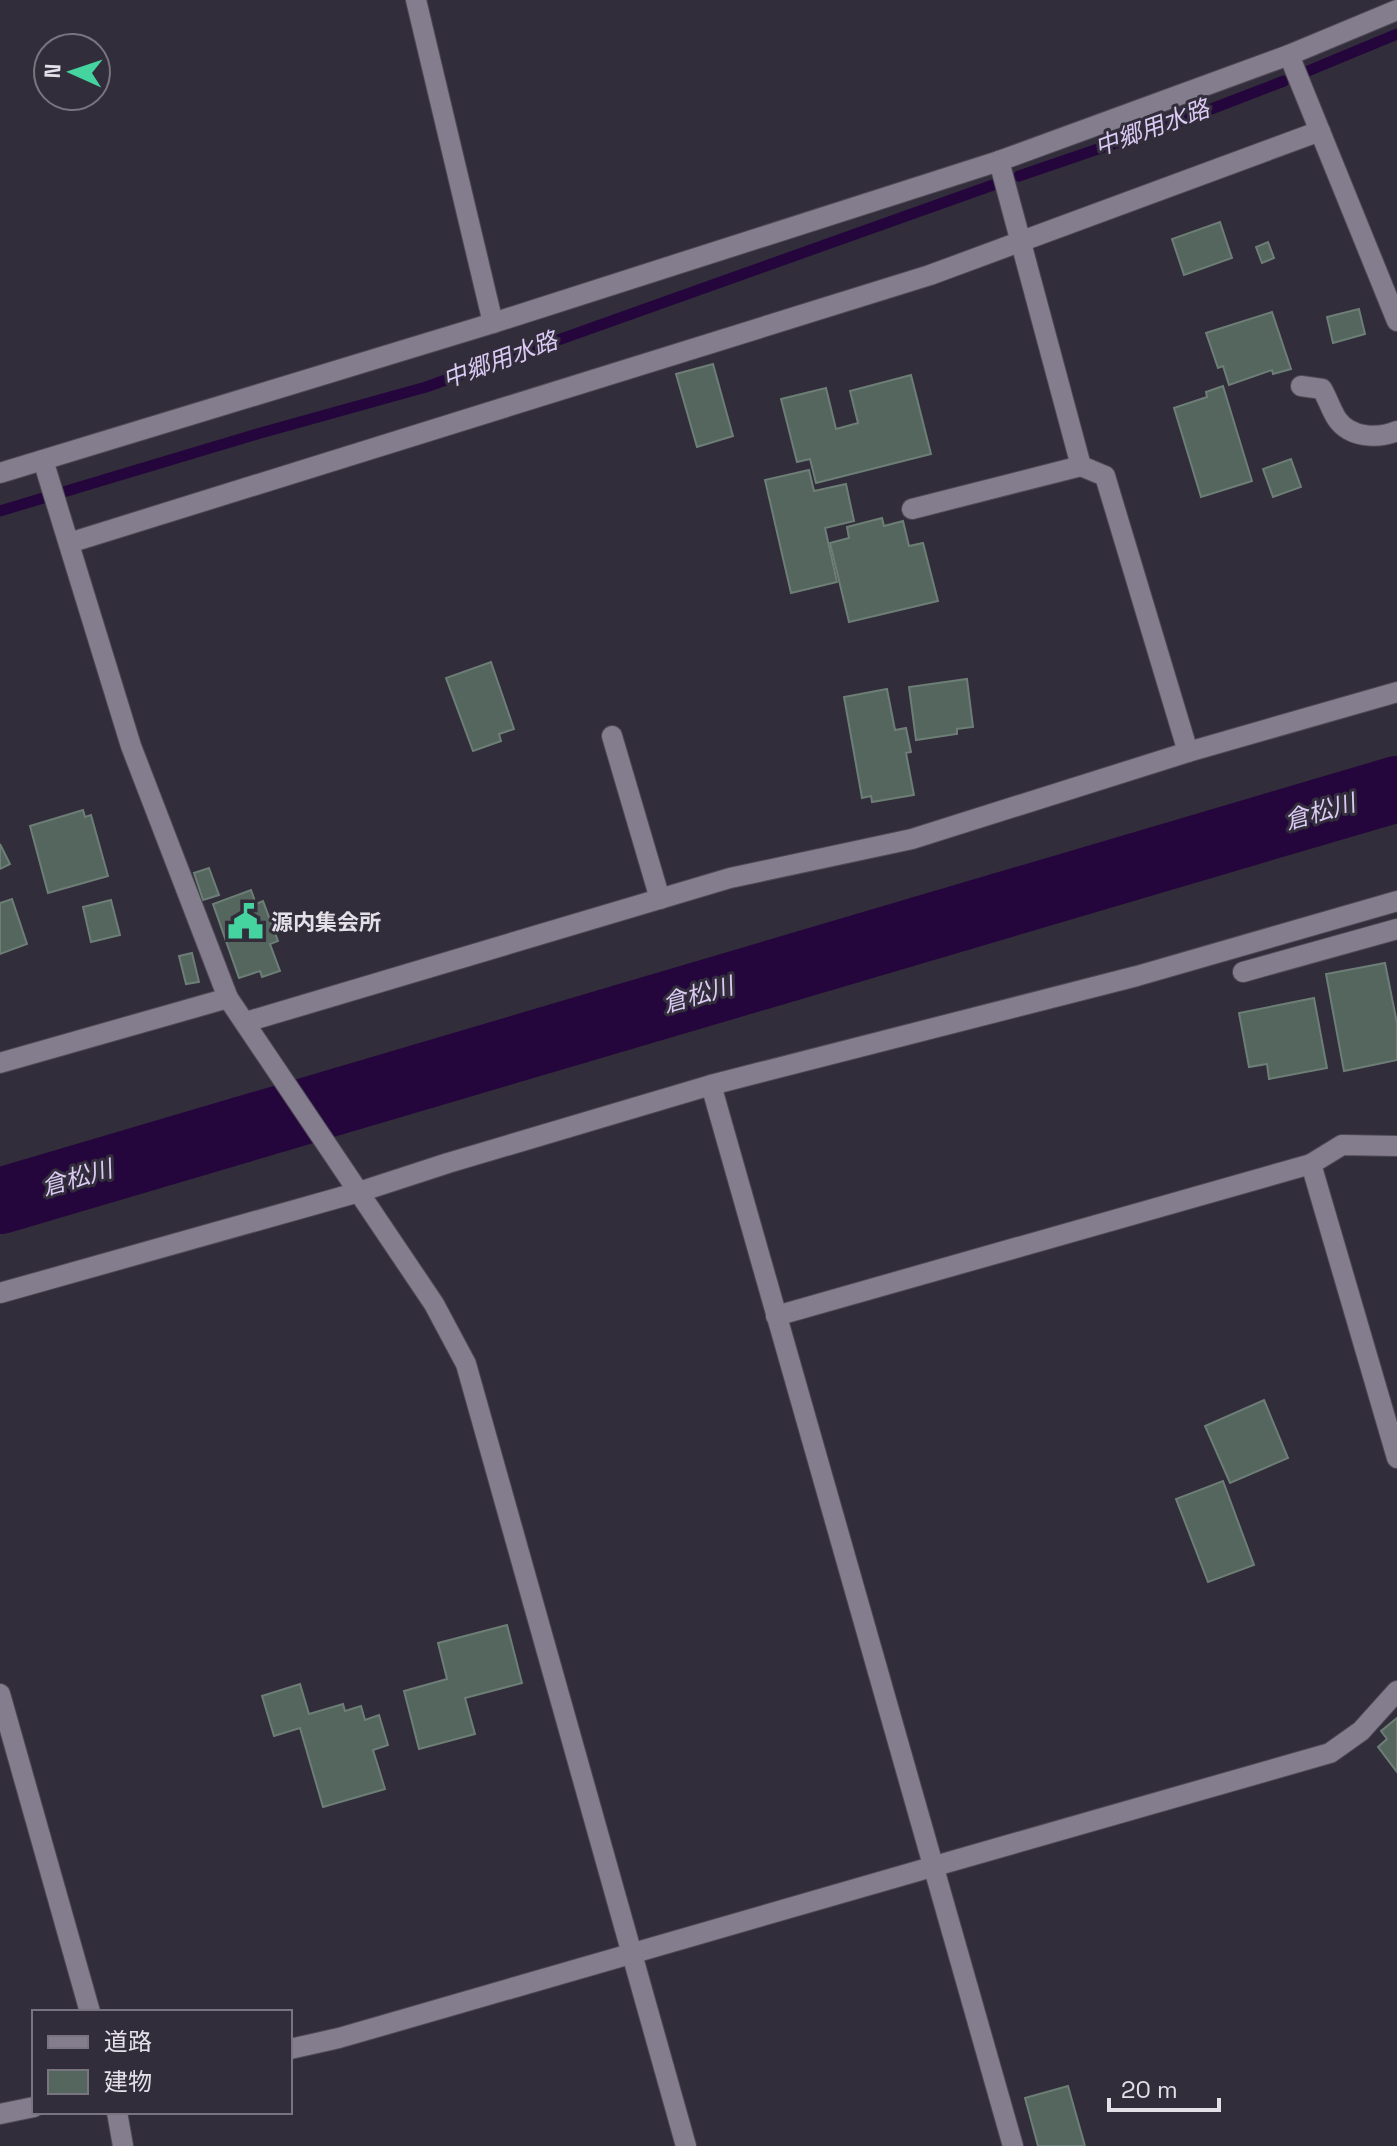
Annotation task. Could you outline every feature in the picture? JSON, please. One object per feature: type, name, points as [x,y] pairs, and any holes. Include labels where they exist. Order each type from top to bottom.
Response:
[{"type":"street","points":[[416,0],[493,323]]},
{"type":"street","points":[[0,473],[493,323],[999,161],[1289,55],[1397,10]]},
{"type":"street","points":[[1289,55],[1397,321]]},
{"type":"street","points":[[69,543],[915,280],[1320,131]]},
{"type":"street","points":[[999,161],[1081,466]]},
{"type":"street","points":[[1301,386],[1322,389],[1338,421],[1351,431],[1368,436],[1397,431]]},
{"type":"street","points":[[43,460],[131,746],[228,998],[434,1304],[466,1364],[686,2146]]},
{"type":"street","points":[[912,509],[1081,466],[1105,476],[1188,752]]},
{"type":"street","points":[[246,1022],[730,878],[912,839],[1188,752],[1397,692]]},
{"type":"street","points":[[612,736],[660,899]]},
{"type":"street","points":[[0,1293],[359,1192],[711,1085],[1137,976],[1397,901]]},
{"type":"street","points":[[1243,972],[1397,929]]},
{"type":"street","points":[[0,1063],[228,998]]},
{"type":"street","points":[[711,1085],[1013,2146]]},
{"type":"street","points":[[776,1316],[1311,1164],[1342,1145],[1397,1146]]},
{"type":"street","points":[[1311,1164],[1397,1458]]},
{"type":"street","points":[[292,2049],[632,1955],[932,1865],[1330,1753],[1361,1731],[1397,1691]]},
{"type":"street","points":[[0,1694],[89,2010]]},
{"type":"street","points":[[0,2114],[32,2107]]},
{"type":"street","points":[[117,2114],[123,2146]]},
{"type":"building","points":[[1220,222],[1232,258],[1184,275],[1172,239]]},
{"type":"building","points":[[1268,242],[1274,258],[1262,263],[1256,247]]},
{"type":"building","points":[[1359,309],[1365,334],[1333,343],[1327,317]]},
{"type":"building","points":[[1272,312],[1291,369],[1273,374],[1272,370],[1229,385],[1223,366],[1218,368],[1206,333]]},
{"type":"building","points":[[713,364],[733,436],[697,447],[676,374]]},
{"type":"building","points":[[911,375],[931,454],[816,483],[810,459],[797,462],[781,399],[826,388],[836,429],[858,423],[850,391]]},
{"type":"building","points":[[1223,386],[1252,481],[1201,497],[1174,408],[1207,397],[1206,392]]},
{"type":"building","points":[[1291,459],[1301,487],[1273,497],[1263,469]]},
{"type":"building","points":[[809,470],[814,491],[846,484],[854,521],[825,528],[837,582],[791,593],[765,480]]},
{"type":"building","points":[[882,518],[884,526],[903,521],[909,546],[923,543],[938,601],[849,622],[830,543],[849,538],[847,527]]},
{"type":"building","points":[[491,662],[514,729],[499,734],[501,741],[473,751],[446,678]]},
{"type":"building","points":[[967,679],[973,727],[957,729],[957,734],[916,740],[909,687]]},
{"type":"building","points":[[887,689],[895,730],[906,728],[911,752],[906,753],[914,795],[872,802],[871,796],[862,798],[844,697]]},
{"type":"building","points":[[83,810],[85,817],[91,815],[108,876],[48,893],[30,826]]},
{"type":"building","points":[[0,844],[10,864],[0,869]]},
{"type":"building","points":[[209,868],[219,895],[203,900],[194,873]]},
{"type":"building","name":"源内集会所","points":[[251,890],[256,904],[263,901],[278,941],[270,944],[280,971],[262,977],[260,971],[239,978],[213,904]]},
{"type":"building","points":[[12,899],[27,944],[0,954],[0,903]]},
{"type":"building","points":[[111,900],[120,935],[91,942],[83,907]]},
{"type":"building","points":[[192,953],[199,982],[186,984],[179,956]]},
{"type":"building","points":[[1385,963],[1397,1023],[1397,1060],[1344,1071],[1326,974]]},
{"type":"building","points":[[1314,998],[1327,1068],[1269,1079],[1267,1064],[1249,1067],[1239,1013]]},
{"type":"building","points":[[1264,1400],[1288,1458],[1230,1483],[1205,1426]]},
{"type":"building","points":[[1223,1481],[1254,1565],[1208,1582],[1176,1499]]},
{"type":"building","points":[[507,1625],[522,1683],[465,1698],[475,1734],[419,1749],[404,1691],[447,1679],[438,1643]]},
{"type":"building","points":[[300,1684],[309,1714],[343,1704],[345,1711],[361,1706],[365,1720],[379,1715],[388,1745],[373,1750],[385,1789],[323,1807],[300,1728],[274,1736],[262,1696]]},
{"type":"building","points":[[1397,1718],[1397,1772],[1378,1747],[1387,1739],[1381,1731]]},
{"type":"building","points":[[1068,2086],[1085,2146],[1038,2146],[1025,2098]]},
{"type":"waterway","name":"中郷用水路","points":[[1308,71],[1397,34]]},
{"type":"waterway","name":"中郷用水路","points":[[1019,176],[1180,121],[1284,81]]},
{"type":"waterway","name":"中郷用水路","points":[[0,511],[426,387],[993,185]]},
{"type":"waterway","name":"倉松川","points":[[0,1201],[1397,789]]},
{"type":"place","name":"源内集会所","points":[[245,922]]}]
